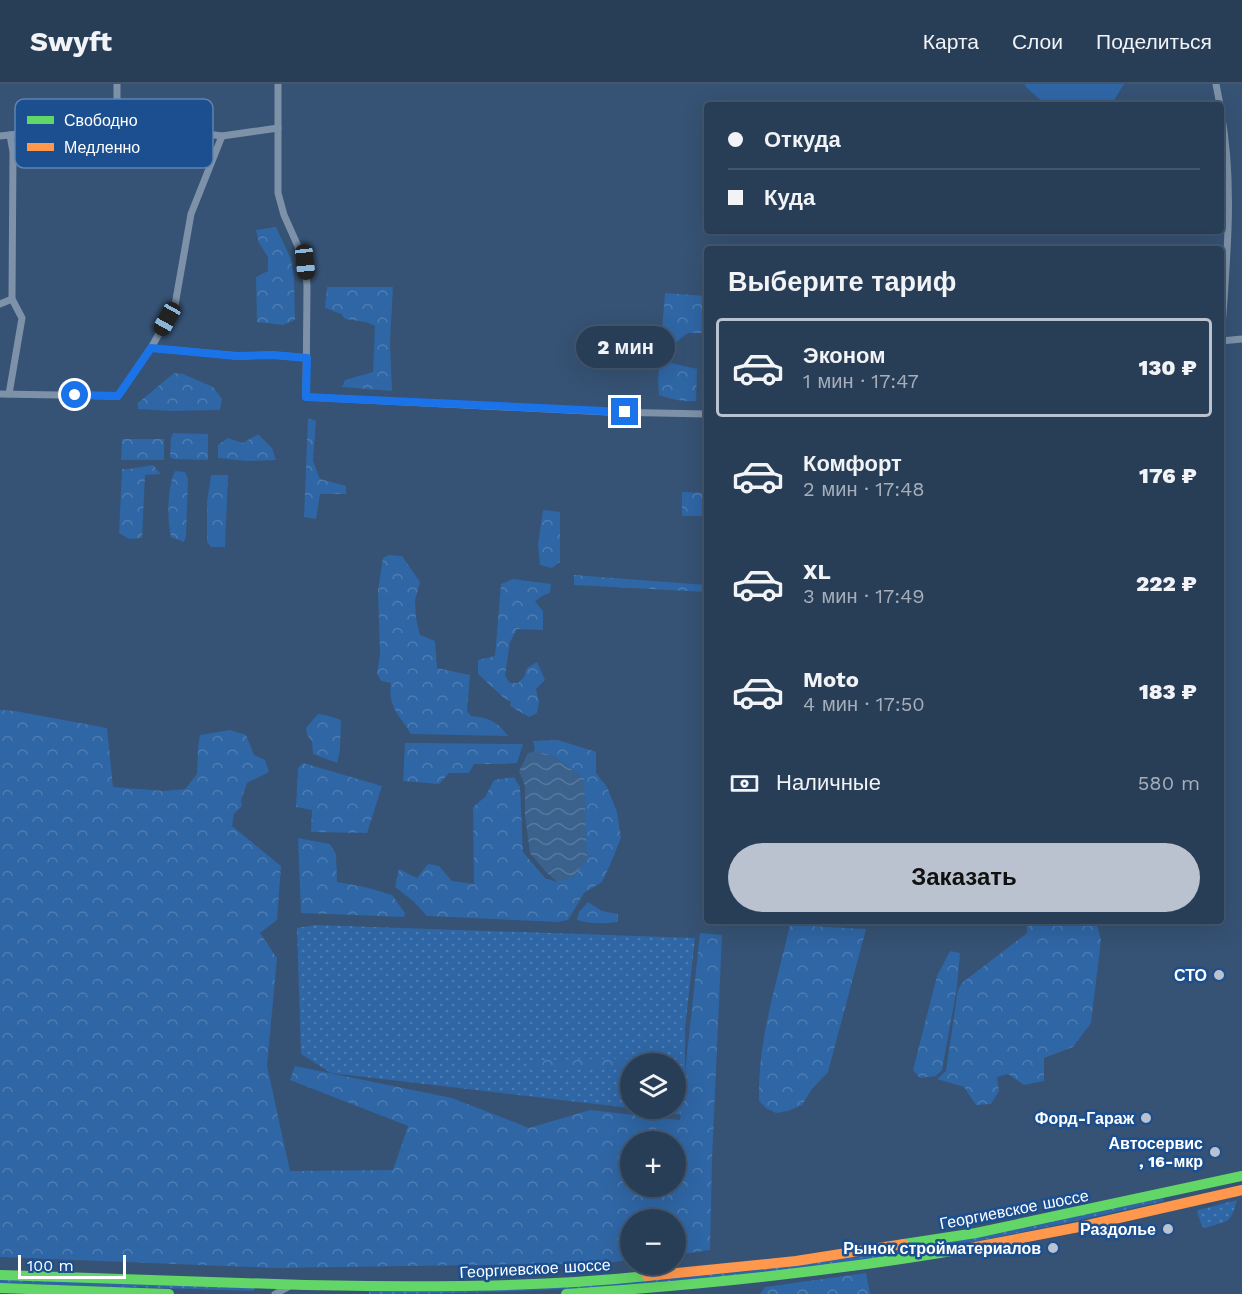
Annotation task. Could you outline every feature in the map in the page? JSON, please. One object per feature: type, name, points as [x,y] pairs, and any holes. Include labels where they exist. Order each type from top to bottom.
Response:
[{"type":"main road","name":"Георгиевское шоссе","points":[[0,1275],[407,1287],[535,1284],[632,1278],[848,1254],[976,1233],[1242,1176]]},
{"type":"main road","name":"Георгиевское шоссе","points":[[566,1294],[682,1286],[832,1269],[981,1246],[1242,1190]]},
{"type":"main road","points":[[0,1288],[169,1294]]},
{"type":"street","points":[[278,84],[278,193],[284,215],[305,262],[307,286],[306,397],[608,412],[704,414]]},
{"type":"street","points":[[1216,84],[1219,102]]},
{"type":"street","points":[[213,135],[222,136],[278,128]]},
{"type":"street","points":[[1224,129],[1229,206],[1224,290]]},
{"type":"street","points":[[0,136],[15,134]]},
{"type":"street","points":[[9,394],[22,318],[12,299],[13,152],[10,135]]},
{"type":"street","points":[[213,159],[222,136]]},
{"type":"street","points":[[0,394],[118,396],[151,348],[175,305],[191,214],[209,168]]},
{"type":"street","points":[[0,304],[12,299]]},
{"type":"street","points":[[1224,341],[1242,339]]},
{"type":"street","points":[[151,348],[237,356],[273,355],[307,358]]},
{"type":"street","points":[[1161,1194],[1167,1196],[1170,1201],[1165,1208]]},
{"type":"street","points":[[275,1294],[292,1285]]},
{"type":"green space","points":[[1025,84],[1124,84],[1113,102],[1043,102]]},
{"type":"green space","points":[[276,227],[291,259],[294,278],[295,320],[283,325],[257,322],[256,277],[268,271],[268,257],[259,243],[256,230]]},
{"type":"green space","points":[[327,287],[393,287],[390,341],[392,391],[342,387],[345,380],[373,372],[375,326],[366,322],[345,319],[341,314],[325,308]]},
{"type":"green space","points":[[665,293],[704,296],[704,358],[703,333],[688,333],[671,346],[668,357],[671,363],[697,369],[696,401],[677,400],[659,395],[658,381]]},
{"type":"green space","points":[[174,373],[183,374],[213,387],[222,399],[220,410],[138,409],[138,403]]},
{"type":"green space","points":[[308,418],[316,421],[313,461],[320,479],[346,486],[346,494],[320,494],[316,519],[304,517]]},
{"type":"green space","points":[[173,433],[208,434],[208,460],[170,457]]},
{"type":"green space","points":[[258,434],[272,448],[276,460],[246,461],[218,458],[218,445],[228,438],[243,443]]},
{"type":"green space","points":[[122,439],[164,439],[164,460],[121,460]]},
{"type":"green space","points":[[153,465],[161,474],[145,475],[142,538],[129,539],[119,533],[122,469]]},
{"type":"green space","points":[[175,471],[185,472],[188,479],[184,542],[171,537],[170,530],[169,495]]},
{"type":"green space","points":[[211,475],[228,475],[225,547],[211,547],[207,542],[207,502]]},
{"type":"green space","points":[[682,492],[704,493],[704,516],[682,516]]},
{"type":"green space","points":[[543,510],[560,512],[560,562],[552,568],[540,565],[538,544]]},
{"type":"green space","points":[[389,555],[402,556],[420,582],[415,600],[416,618],[420,635],[435,641],[437,668],[470,675],[467,711],[471,716],[488,719],[508,736],[411,734],[399,716],[391,698],[391,683],[381,681],[377,674],[380,654],[378,590],[383,558]]},
{"type":"green space","points":[[574,575],[704,585],[704,592],[574,585]]},
{"type":"green space","points":[[513,579],[551,584],[550,593],[535,601],[543,611],[543,630],[517,629],[510,642],[505,676],[510,683],[518,683],[524,677],[527,668],[537,662],[545,680],[536,689],[539,702],[537,713],[529,717],[510,706],[511,702],[478,674],[478,660],[495,656],[501,584]]},
{"type":"green space","points":[[0,710],[107,728],[113,787],[164,791],[185,789],[197,774],[200,735],[230,730],[246,735],[254,755],[265,760],[269,772],[247,783],[241,800],[242,806],[234,814],[232,826],[281,866],[277,920],[260,933],[277,958],[267,1066],[290,1171],[393,1170],[408,1126],[290,1080],[295,1066],[452,1098],[529,1128],[590,1110],[620,1113],[620,1119],[686,1119],[686,1064],[700,933],[722,935],[710,1250],[686,1253],[686,1209],[620,1209],[620,1261],[278,1268],[0,1257]]},
{"type":"green space","points":[[318,714],[341,720],[337,763],[313,754],[312,741],[307,735],[306,728]]},
{"type":"green space","points":[[558,740],[596,752],[596,773],[607,787],[617,812],[621,838],[602,882],[584,893],[568,920],[558,922],[427,916],[395,887],[399,869],[417,878],[428,864],[439,866],[452,881],[474,884],[473,807],[485,797],[494,780],[514,777],[520,787],[523,852],[545,878],[557,882],[584,778],[553,756],[535,751],[533,741]]},
{"type":"green space","points":[[405,743],[523,744],[517,763],[474,764],[469,773],[449,773],[439,784],[403,781]]},
{"type":"green space","points":[[303,763],[382,786],[367,833],[311,832],[312,810],[296,807],[298,768]]},
{"type":"green space","points":[[298,838],[330,844],[336,854],[337,882],[392,895],[405,913],[404,917],[301,913]]},
{"type":"green space","points":[[588,902],[602,911],[618,914],[618,922],[597,923],[577,920],[579,912]]},
{"type":"green space","points":[[1027,924],[1097,924],[1101,940],[1091,1023],[1073,1047],[1044,1058],[1044,1081],[1024,1085],[1008,1074],[997,1077],[999,1091],[991,1104],[976,1105],[964,1087],[937,1079],[946,1071],[958,989],[963,982],[1027,933]]},
{"type":"green space","points":[[316,925],[695,938],[685,1029],[685,1053],[620,1053],[620,1107],[331,1073],[301,1054],[297,928]]},
{"type":"green space","points":[[790,925],[866,929],[828,1072],[812,1089],[802,1105],[776,1113],[767,1109],[759,1101],[759,1079],[769,1012]]},
{"type":"green space","points":[[950,951],[960,953],[957,987],[942,1070],[936,1076],[920,1078],[913,1070],[937,976]]},
{"type":"green space","points":[[620,1059],[620,1070],[532,1068],[533,1060]]},
{"type":"green space","points":[[1163,1198],[1164,1201],[978,1241],[804,1268],[680,1281],[556,1290],[369,1294],[369,1291],[743,1272],[866,1256],[977,1237]]},
{"type":"green space","points":[[1237,1200],[1230,1218],[1205,1228],[1202,1226],[1198,1210]]},
{"type":"green space","points":[[866,1273],[870,1294],[760,1294],[765,1287]]},
{"type":"green space","points":[[0,1279],[254,1288],[254,1291],[0,1283]]},
{"type":"water","points":[[535,751],[553,756],[584,778],[587,859],[574,877],[557,882],[530,853],[525,816],[525,786],[519,771],[528,753]]},
{"type":"traffic: fast","points":[[904,1244],[976,1233],[1242,1176]]},
{"type":"traffic: fast","points":[[566,1294],[769,1276],[869,1264],[970,1248]]},
{"type":"traffic: fast","points":[[0,1275],[305,1285],[434,1286],[562,1283],[647,1276]]},
{"type":"traffic: fast","points":[[0,1288],[169,1294]]},
{"type":"traffic: slow","points":[[970,1248],[1079,1227],[1242,1190]]},
{"type":"traffic: slow","points":[[647,1276],[796,1261],[904,1244]]},
{"type":"place","name":"СТО","points":[[1219,975]]},
{"type":"place","name":"Форд-Гараж","points":[[1146,1118]]},
{"type":"place","name":"Автосервис , 16-мкр","points":[[1215,1152]]},
{"type":"place","name":"Раздолье","points":[[1168,1229]]},
{"type":"place","name":"Рынок стройматериалов","points":[[1053,1248]]},
{"type":"route","points":[[75,395],[118,396],[151,348],[237,356],[273,355],[307,358],[306,397],[625,412]]}]
